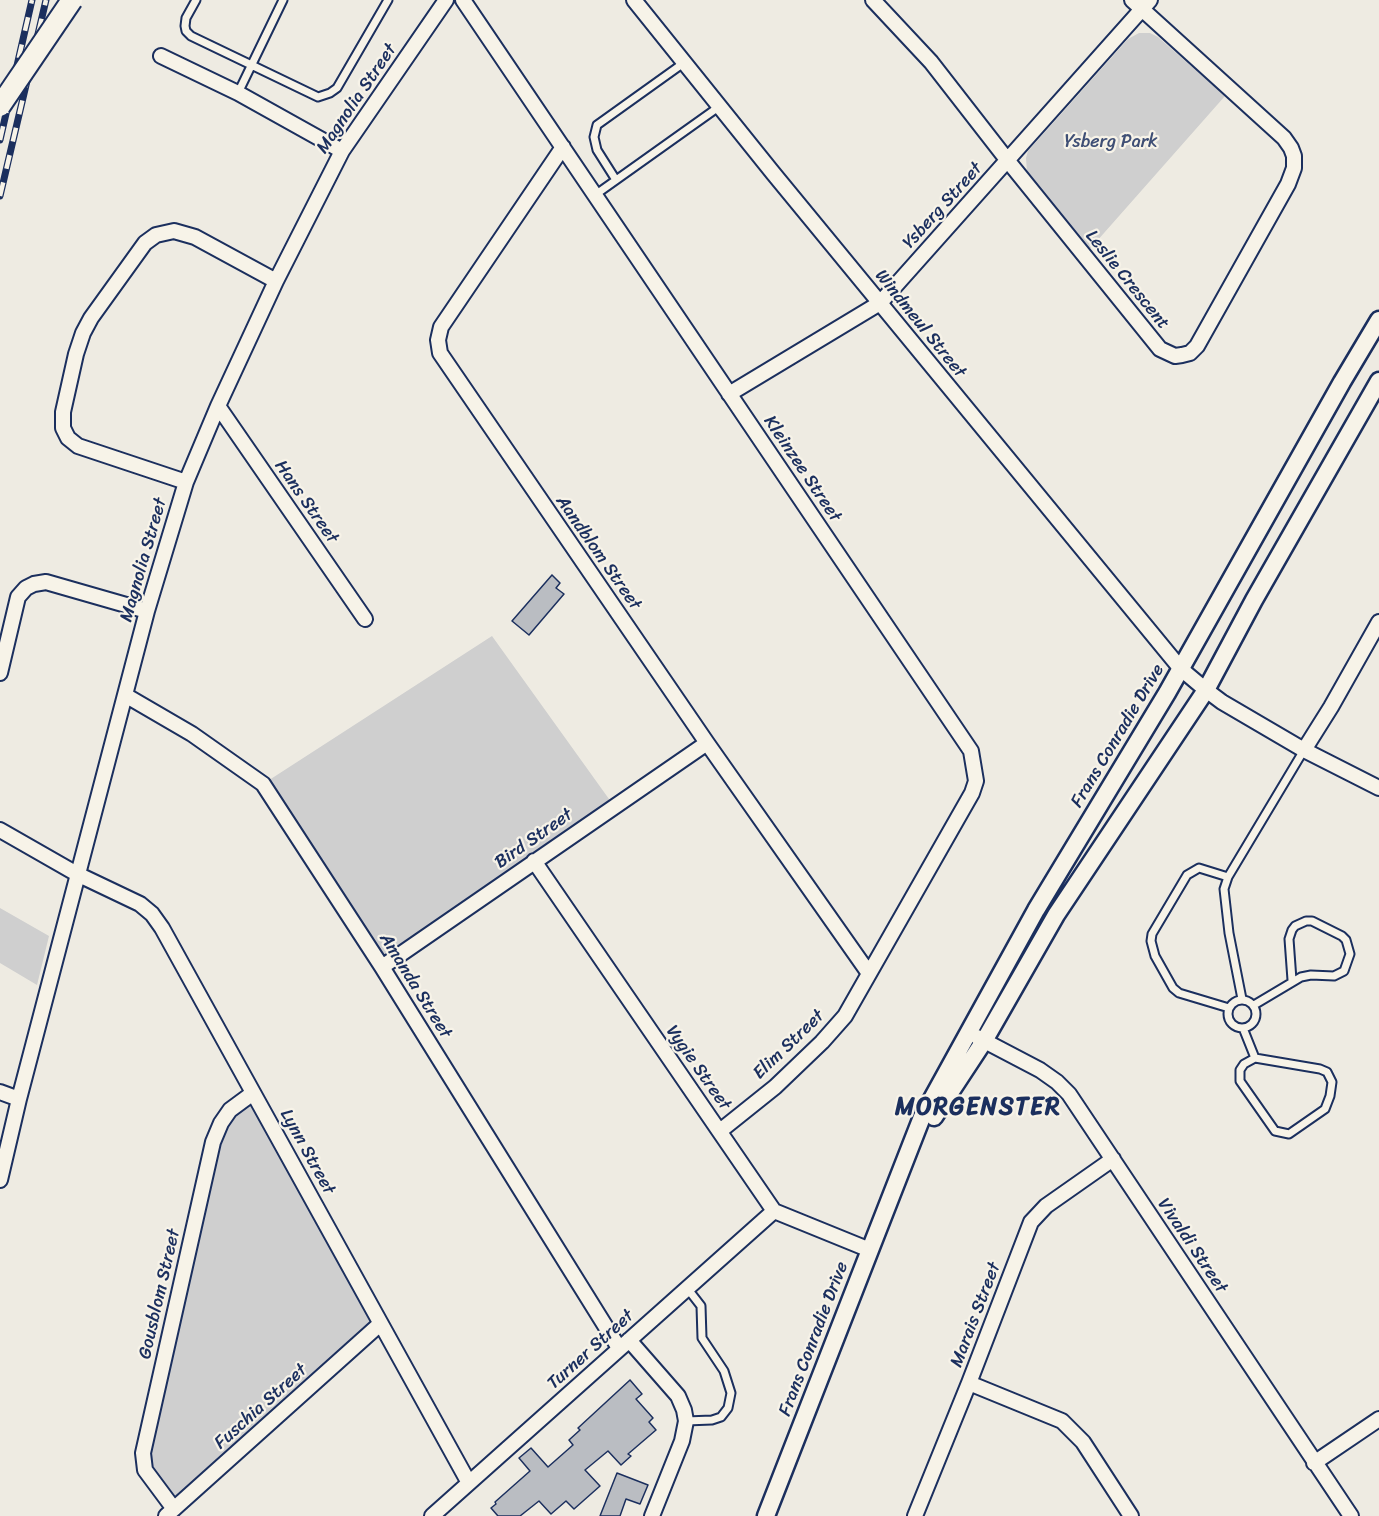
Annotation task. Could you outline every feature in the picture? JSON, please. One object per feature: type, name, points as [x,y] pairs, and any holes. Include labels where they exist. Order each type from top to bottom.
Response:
[{"type":"main road","points":[[0,106],[72,0]]},
{"type":"street","name":"Magnolia Street","points":[[0,1180],[19,1099],[147,611],[186,482],[218,406],[276,281],[342,150],[446,0]]},
{"type":"street","name":"Kleinzee Street","points":[[463,0],[971,751],[976,781],[972,793],[868,972]]},
{"type":"street","name":"Windmeul Street","points":[[634,0],[1180,669],[1206,690],[1304,750],[1379,788]]},
{"type":"street","name":"Leslie Crescent","points":[[873,0],[931,62],[1160,348],[1175,356],[1190,353],[1197,346],[1288,184],[1294,168],[1294,156],[1284,138],[1141,3]]},
{"type":"street","name":"Ysberg Street","points":[[729,394],[880,303],[1008,161],[1141,3]]},
{"type":"street","points":[[161,56],[238,93],[342,150]]},
{"type":"street","name":"Aandblom Street","points":[[563,147],[441,327],[438,340],[440,353],[707,743],[868,972]]},
{"type":"street","points":[[186,482],[78,446],[68,438],[63,428],[63,412],[83,333],[91,318],[145,243],[156,235],[174,231],[195,237],[276,281]]},
{"type":"street","name":"Frans Conradie Drive","points":[[766,1516],[922,1117],[1036,910],[1180,669],[1379,320]]},
{"type":"street","name":"Frans Conradie Drive","points":[[898,1177],[943,1102],[984,1041],[1056,915],[1206,690],[1379,381]]},
{"type":"street","name":"Hans Street","points":[[218,406],[365,619]]},
{"type":"street","points":[[0,673],[18,597],[26,588],[34,584],[45,582],[147,611]]},
{"type":"street","points":[[1304,750],[1379,622]]},
{"type":"street","name":"Amanda Street","points":[[125,695],[192,734],[263,784],[624,1344],[678,1396],[686,1421]]},
{"type":"street","name":"Bird Street","points":[[382,966],[707,743]]},
{"type":"street","name":"Lynn Street","points":[[0,830],[78,874],[140,904],[152,914],[162,928],[469,1483]]},
{"type":"street","name":"Vygie Street","points":[[534,861],[774,1211]]},
{"type":"street","name":"Elim Street","points":[[720,1131],[775,1087],[834,1029],[844,1016],[868,972]]},
{"type":"street","name":"Vivaldi Street","points":[[968,1032],[1040,1070],[1069,1094],[1351,1516]]},
{"type":"street","points":[[0,1092],[19,1099]]},
{"type":"street","name":"Gousblom Street","points":[[170,1512],[145,1470],[143,1453],[213,1142],[221,1123],[230,1110],[253,1093]]},
{"type":"street","name":"Marais Street","points":[[915,1516],[1031,1222],[1046,1206],[1113,1159]]},
{"type":"street","points":[[774,1211],[870,1250]]},
{"type":"street","name":"Turner Street","points":[[432,1516],[774,1211]]},
{"type":"street","name":"Fuschia Street","points":[[170,1512],[380,1324]]},
{"type":"street","points":[[969,1383],[1062,1421],[1083,1442],[1131,1516]]},
{"type":"street","points":[[1314,1463],[1379,1419]]},
{"type":"street","points":[[652,1516],[682,1441],[686,1421]]},
{"type":"lane","points":[[196,0],[186,18],[186,31],[200,41],[312,96],[325,96],[337,88],[388,0]]},
{"type":"lane","points":[[238,93],[283,0]]},
{"type":"lane","points":[[616,180],[597,150],[594,137],[597,125],[684,62]]},
{"type":"lane","points":[[595,195],[720,106]]},
{"type":"lane","points":[[1242,999],[1224,902],[1224,889],[1228,877],[1304,750]]},
{"type":"lane","points":[[1228,877],[1207,868],[1199,868],[1187,875],[1152,934],[1151,941],[1155,956],[1173,988],[1179,993],[1228,1008]]},
{"type":"lane","points":[[1254,1005],[1292,980],[1306,975],[1334,976],[1344,971],[1350,954],[1346,940],[1312,921],[1295,926],[1289,939],[1292,980]]},
{"type":"lane","points":[[1242,999],[1254,1005],[1257,1013],[1256,1020],[1250,1026],[1243,1028],[1234,1026],[1228,1018],[1228,1008],[1234,1002],[1242,999]]},
{"type":"lane","points":[[1243,1028],[1255,1058]]},
{"type":"lane","points":[[1255,1058],[1327,1072],[1332,1082],[1325,1109],[1289,1134],[1275,1131],[1240,1081],[1240,1070],[1244,1064],[1255,1058]]},
{"type":"lane","points":[[686,1421],[712,1420],[721,1417],[728,1408],[731,1393],[724,1371],[702,1338],[701,1306],[687,1288]]},
{"type":"green space","name":"Ysberg Park","points":[[1139,33],[1150,33],[1158,37],[1225,96],[1089,250],[1031,179],[1027,172],[1026,158],[1028,151],[1128,39]]},
{"type":"green space","points":[[492,636],[614,806],[382,967],[263,784]]},
{"type":"green space","points":[[0,908],[49,936],[37,985],[0,963]]},
{"type":"green space","points":[[255,1096],[380,1324],[179,1504],[147,1471],[146,1456],[215,1139],[230,1114]]},
{"type":"building","points":[[552,575],[560,583],[556,588],[564,594],[529,635],[512,621]]},
{"type":"building","points":[[630,1380],[642,1394],[636,1399],[653,1418],[649,1422],[656,1430],[628,1454],[631,1456],[621,1465],[608,1451],[585,1470],[600,1486],[574,1509],[566,1501],[551,1514],[539,1501],[520,1516],[498,1516],[491,1508],[496,1504],[495,1502],[530,1471],[519,1458],[531,1448],[548,1467],[573,1445],[569,1440],[580,1430],[578,1428]]},
{"type":"building","points":[[617,1473],[648,1485],[640,1504],[626,1499],[620,1516],[600,1516]]},
{"type":"railway","points":[[0,140],[32,0]]},
{"type":"railway","points":[[0,196],[46,0]]},
{"type":"district","name":"MORGENSTER","points":[[978,1108]]}]
